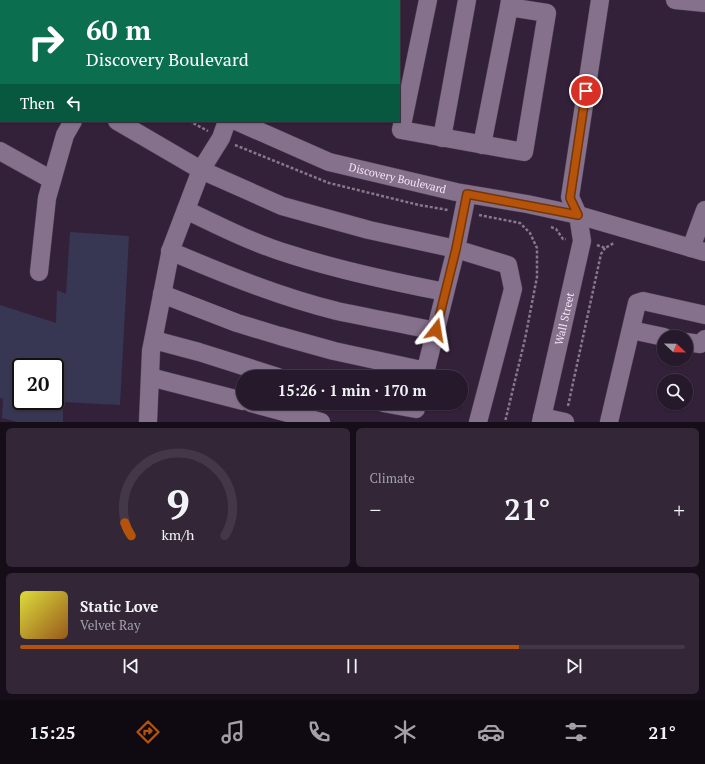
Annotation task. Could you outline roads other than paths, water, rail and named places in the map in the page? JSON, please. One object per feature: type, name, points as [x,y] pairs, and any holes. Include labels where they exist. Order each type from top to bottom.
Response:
[{"type":"street","points":[[428,0],[400,130],[442,138],[482,145],[524,152],[547,13],[509,3],[482,145]]},
{"type":"street","points":[[442,138],[467,0]]},
{"type":"street","name":"Wall Street","points":[[541,420],[582,241],[578,215],[570,198],[600,0]]},
{"type":"street","points":[[675,0],[705,3]]},
{"type":"street","points":[[39,272],[48,198],[52,180],[65,135],[72,122]]},
{"type":"street","points":[[119,122],[201,170],[282,206],[369,230],[456,249],[508,265],[513,289],[478,422]]},
{"type":"street","points":[[149,422],[152,351],[170,251],[201,170],[221,138],[227,122]]},
{"type":"street","name":"Discovery Boulevard","points":[[238,122],[329,162],[467,194],[578,215],[698,250]]},
{"type":"street","points":[[0,151],[52,180]]},
{"type":"street","points":[[426,370],[456,249],[467,194]]},
{"type":"street","points":[[186,210],[249,240],[291,255],[363,276],[445,292]]},
{"type":"street","points":[[698,250],[705,210]]},
{"type":"street","points":[[170,251],[215,270],[289,297],[336,311],[436,330]]},
{"type":"street","points":[[162,294],[237,323],[334,352],[408,370]]},
{"type":"street","points":[[609,422],[637,303],[643,301],[705,315]]},
{"type":"street","points":[[631,330],[657,336]]},
{"type":"street","points":[[693,343],[700,344],[705,339]]},
{"type":"street","points":[[154,340],[256,370]]},
{"type":"street","points":[[150,377],[236,399]]},
{"type":"street","points":[[277,410],[321,422]]},
{"type":"street","points":[[541,420],[565,422]]}]
